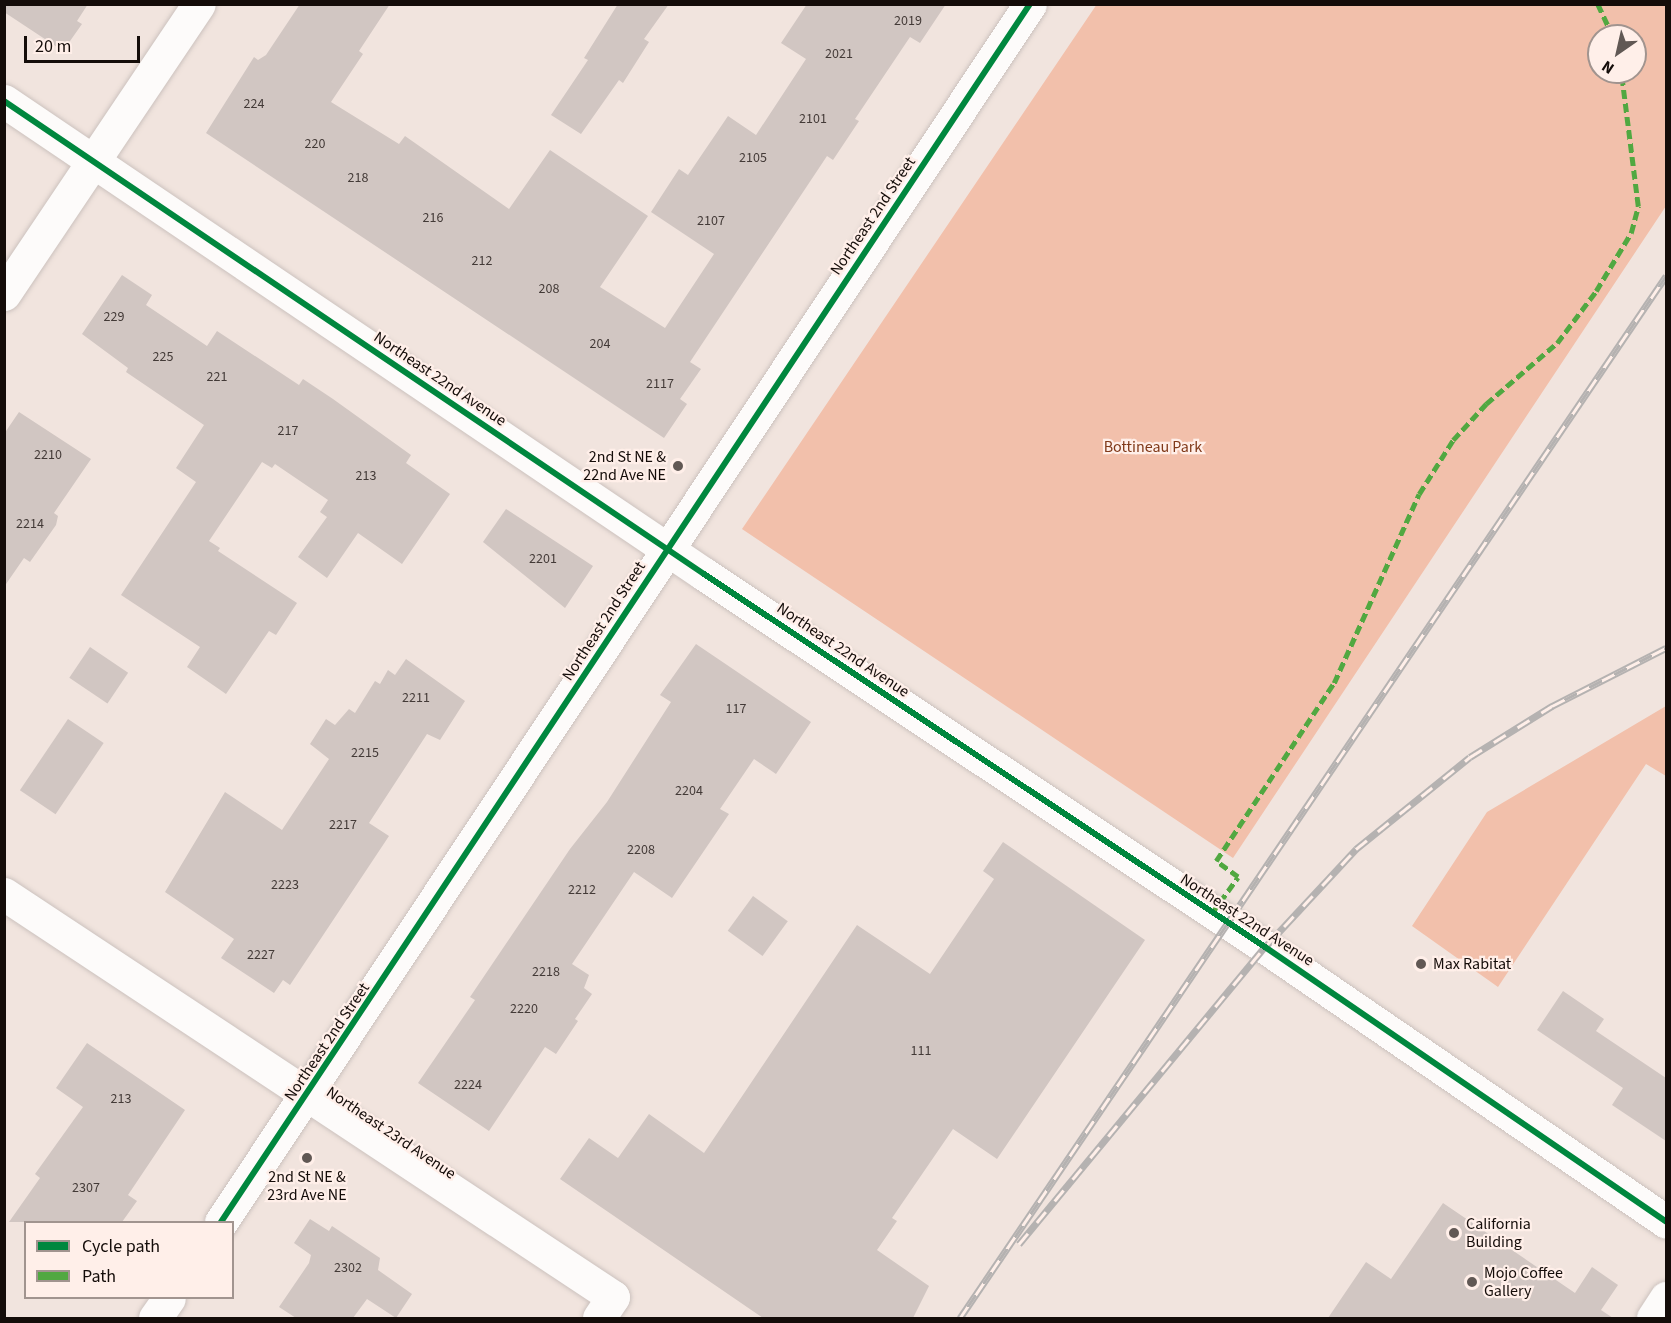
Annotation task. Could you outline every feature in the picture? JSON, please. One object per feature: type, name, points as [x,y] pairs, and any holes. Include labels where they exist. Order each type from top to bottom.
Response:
[{"type":"street","points":[[4,294],[95,162],[199,4]]},
{"type":"street","name":"Northeast 2nd Street","points":[[222,1221],[309,1095],[667,550],[1030,4]]},
{"type":"street","name":"Northeast 22nd Avenue","points":[[4,101],[667,550],[1274,954],[1666,1222]]},
{"type":"street","name":"Northeast 23rd Avenue","points":[[4,894],[309,1095],[606,1308]]},
{"type":"street","points":[[1653,1318],[1666,1298]]},
{"type":"street","points":[[155,1318],[168,1299]]},
{"type":"green space","name":"Bottineau Park","points":[[1097,4],[1666,5],[1666,206],[1233,858],[742,529]]},
{"type":"green space","points":[[1666,706],[1666,776],[1646,764],[1498,987],[1412,926],[1487,812]]},
{"type":"building","points":[[4,4],[88,4],[77,21],[82,24],[63,51],[4,12]]},
{"type":"building","points":[[300,4],[390,4],[359,51],[363,54],[331,102],[399,144],[405,136],[509,209],[550,150],[648,216],[600,287],[665,328],[714,254],[651,212],[679,169],[688,175],[728,116],[756,135],[806,59],[781,43],[807,4],[946,4],[920,43],[910,37],[855,119],[859,121],[833,160],[827,156],[690,362],[701,369],[680,399],[687,404],[664,438],[206,133],[254,57],[258,60],[266,55]]},
{"type":"building","points":[[618,4],[669,4],[644,39],[649,42],[623,83],[619,80],[581,134],[551,115],[588,60],[584,58]]},
{"type":"building","points":[[122,275],[152,295],[146,305],[207,346],[217,331],[299,385],[303,379],[333,399],[411,455],[406,463],[450,494],[402,564],[358,533],[327,578],[298,557],[327,517],[320,512],[328,500],[275,464],[272,468],[262,462],[209,541],[220,548],[218,551],[297,603],[276,635],[269,631],[226,694],[187,667],[200,647],[121,595],[196,482],[176,468],[204,425],[126,372],[128,368],[82,334]]},
{"type":"building","points":[[19,412],[91,459],[54,513],[58,516],[56,525],[30,562],[24,558],[4,587],[4,434]]},
{"type":"building","points":[[506,509],[593,566],[565,608],[483,542]]},
{"type":"building","points":[[696,644],[811,722],[776,774],[754,759],[720,809],[729,814],[672,898],[634,872],[572,964],[589,975],[584,988],[592,994],[575,1019],[578,1021],[556,1054],[545,1047],[489,1131],[418,1083],[475,1000],[470,997],[570,849],[607,802],[671,702],[660,695]]},
{"type":"building","points":[[90,647],[128,673],[107,703],[69,678]]},
{"type":"building","points":[[406,659],[465,701],[440,740],[427,734],[369,823],[389,836],[290,985],[283,980],[274,993],[221,958],[234,939],[165,892],[225,792],[282,830],[329,759],[310,744],[326,719],[335,725],[349,709],[355,713],[375,681],[380,684],[388,670],[395,675]]},
{"type":"building","points":[[68,719],[104,743],[56,814],[20,790]]},
{"type":"building","points":[[1003,842],[1145,940],[997,1159],[953,1129],[892,1218],[897,1221],[877,1250],[929,1286],[913,1318],[763,1318],[560,1179],[589,1138],[618,1158],[649,1114],[704,1153],[857,925],[930,974],[994,879],[983,871]]},
{"type":"building","points":[[753,896],[788,921],[763,956],[728,931]]},
{"type":"building","points":[[1563,991],[1604,1019],[1596,1031],[1666,1078],[1666,1141],[1612,1105],[1623,1088],[1537,1030]]},
{"type":"building","points":[[87,1043],[185,1110],[128,1195],[137,1201],[123,1221],[9,1222],[40,1178],[35,1174],[83,1107],[56,1088]]},
{"type":"building","name":"California Building","points":[[1443,1203],[1575,1293],[1592,1267],[1618,1285],[1601,1310],[1613,1318],[1328,1318],[1366,1262],[1391,1279]]},
{"type":"building","points":[[310,1219],[329,1231],[332,1226],[380,1258],[378,1270],[412,1294],[396,1318],[367,1299],[353,1318],[296,1318],[279,1307],[309,1263],[311,1255],[294,1243]]},
{"type":"railway","points":[[960,1318],[1666,276]]},
{"type":"railway","points":[[1019,1244],[1265,947],[1356,849],[1470,757],[1552,706],[1666,648]]},
{"type":"marked path","points":[[1598,4],[1607,24]]},
{"type":"marked path","points":[[1212,913],[1238,877],[1216,861],[1334,683],[1419,494],[1453,440],[1486,404],[1557,343],[1596,291],[1631,233],[1638,206],[1623,84]]},
{"type":"cycle path","points":[[222,1221],[1030,4]]},
{"type":"cycle path","points":[[4,101],[704,574],[1265,947],[1666,1222]]},
{"type":"place","name":"2nd St NE & 22nd Ave NE","points":[[678,466]]},
{"type":"place","name":"Max Rabitat","points":[[1421,964]]},
{"type":"place","name":"2nd St NE & 23rd Ave NE","points":[[307,1158]]},
{"type":"place","name":"California Building","points":[[1454,1233]]},
{"type":"place","name":"Mojo Coffee Gallery","points":[[1472,1282]]}]
